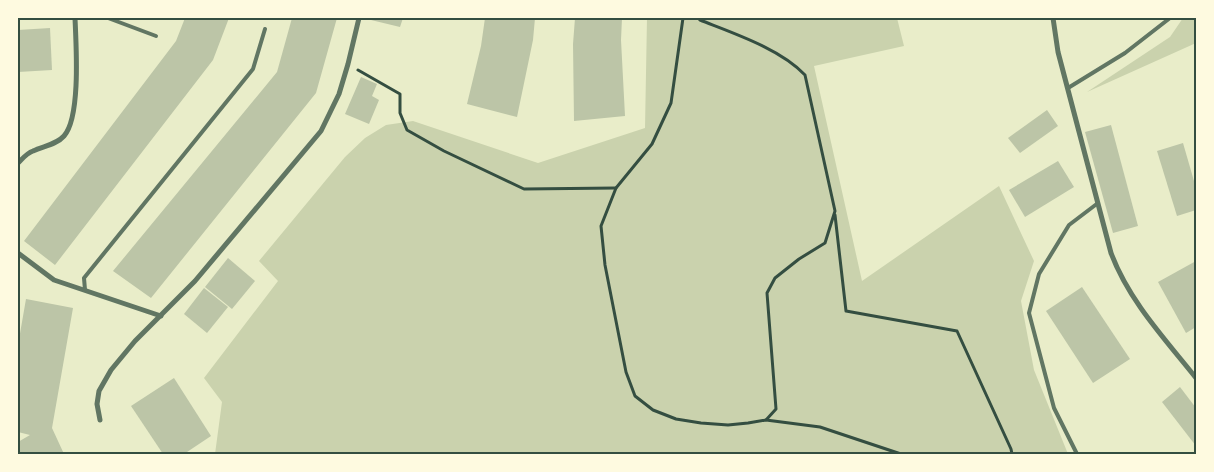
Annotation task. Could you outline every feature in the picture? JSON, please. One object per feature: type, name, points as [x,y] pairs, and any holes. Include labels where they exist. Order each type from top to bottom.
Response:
[{"type":"street","points":[[18,163],[31,152],[50,146],[64,136],[72,122],[76,81],[75,18]]},
{"type":"street","points":[[100,420],[97,398],[104,380],[135,341],[195,281],[314,141],[333,108],[348,64],[359,18]]},
{"type":"street","points":[[1053,18],[1058,52],[1111,254],[1125,284],[1143,312],[1196,378]]},
{"type":"street","points":[[18,253],[54,280],[161,316]]},
{"type":"lane","points":[[108,18],[156,36]]},
{"type":"lane","points":[[1068,88],[1125,53],[1170,18]]},
{"type":"lane","points":[[85,290],[84,278],[253,69],[266,29]]},
{"type":"lane","points":[[1077,454],[1054,408],[1029,313],[1039,274],[1069,225],[1098,203]]},
{"type":"path","points":[[683,18],[671,103],[652,144],[616,188],[601,226],[605,266],[626,372],[635,396],[653,410],[676,419],[728,425],[766,420],[820,427],[901,454]]},
{"type":"path","points":[[698,18],[750,40],[796,64],[806,75],[835,212],[846,311],[957,331],[1012,454]]},
{"type":"path","points":[[348,64],[400,94],[400,113],[407,130],[444,151],[524,189],[616,188]]},
{"type":"path","points":[[766,420],[776,409],[767,292],[775,278],[799,259],[825,243],[835,212]]},
{"type":"green space","points":[[647,18],[897,18],[904,46],[814,66],[862,281],[999,186],[1034,261],[1021,301],[1034,370],[1068,454],[215,454],[222,402],[204,378],[278,281],[259,261],[345,157],[365,138],[386,125],[413,121],[538,163],[645,128]]},
{"type":"green space","points":[[1183,18],[1196,18],[1196,43],[1087,92],[1170,37]]},
{"type":"building","points":[[185,18],[229,18],[213,60],[55,265],[24,241],[176,41]]},
{"type":"building","points":[[292,18],[337,18],[316,93],[151,298],[113,271],[277,72]]},
{"type":"building","points":[[372,18],[403,18],[400,27],[371,20]]},
{"type":"building","points":[[485,18],[535,18],[533,40],[517,117],[467,104],[481,46]]},
{"type":"building","points":[[575,18],[622,18],[621,40],[625,116],[574,121],[573,44]]},
{"type":"building","points":[[50,28],[52,70],[18,72],[18,30]]},
{"type":"building","points":[[361,77],[377,84],[372,96],[379,100],[369,124],[345,114]]},
{"type":"building","points":[[1047,110],[1058,126],[1020,153],[1008,138]]},
{"type":"building","points":[[1111,125],[1138,226],[1113,233],[1085,132]]},
{"type":"building","points":[[1183,143],[1196,188],[1196,210],[1177,216],[1157,151]]},
{"type":"building","points":[[1058,161],[1074,187],[1025,217],[1009,190]]},
{"type":"building","points":[[228,258],[255,281],[232,309],[205,287]]},
{"type":"building","points":[[1196,261],[1196,327],[1186,333],[1158,282]]},
{"type":"building","points":[[1082,287],[1130,359],[1093,383],[1046,311]]},
{"type":"building","points":[[204,288],[228,307],[207,333],[184,314]]},
{"type":"building","points":[[26,299],[73,308],[52,428],[64,454],[18,454],[18,442],[30,435],[18,432],[18,345]]},
{"type":"building","points":[[174,378],[211,436],[184,454],[163,454],[131,406]]},
{"type":"building","points":[[1180,387],[1196,408],[1196,446],[1162,402]]}]
